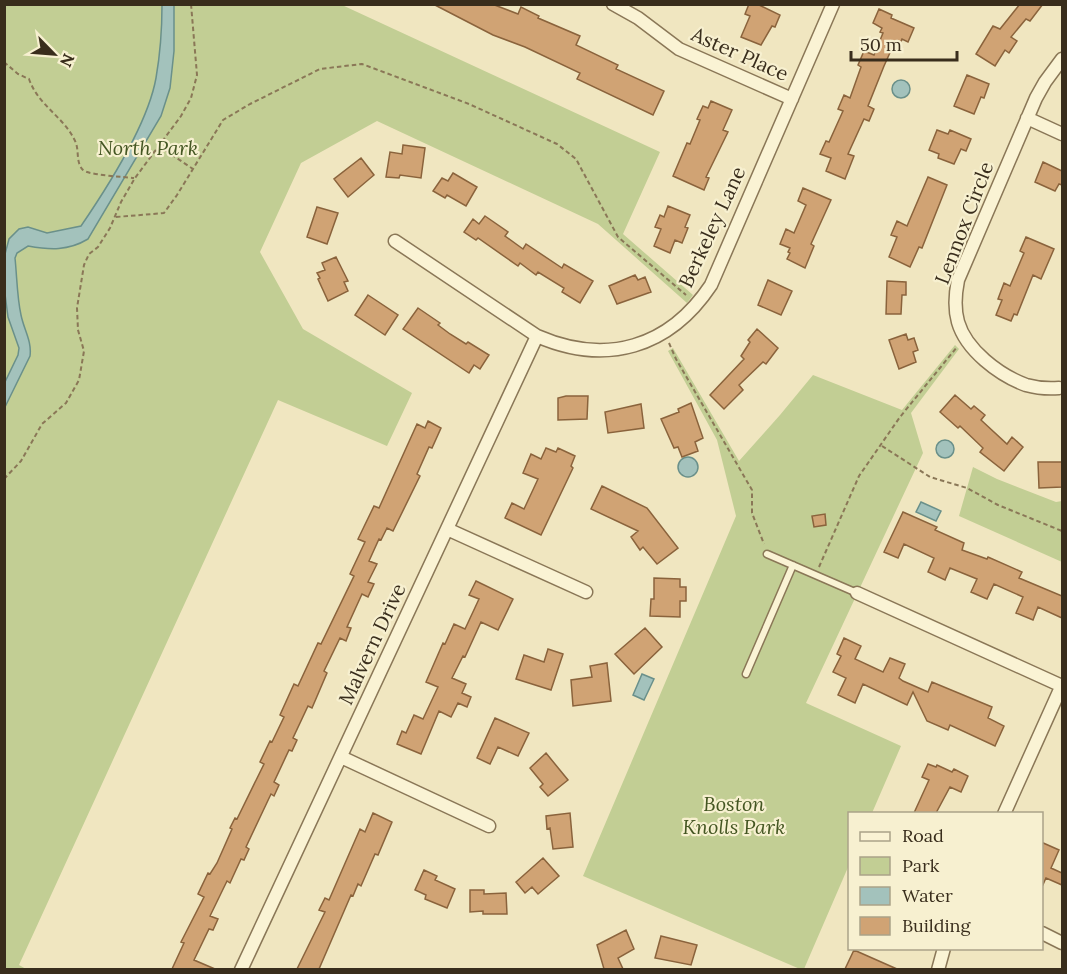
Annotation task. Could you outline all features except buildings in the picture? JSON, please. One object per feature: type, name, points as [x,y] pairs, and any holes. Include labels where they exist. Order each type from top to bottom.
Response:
[{"type":"street","name":"Aster Place","points":[[613,4],[638,18],[680,49],[792,99]]},
{"type":"street","name":"Berkeley Lane","points":[[395,241],[537,336],[556,344],[595,351],[618,350],[637,345],[664,333],[689,314],[717,273],[833,4]]},
{"type":"street","name":"Lennox Circle","points":[[1059,388],[1043,389],[1025,384],[1005,374],[982,357],[964,338],[955,309],[958,280],[1027,118],[1045,81],[1062,59]]},
{"type":"street","points":[[1027,118],[1062,134]]},
{"type":"street","name":"Malvern Drive","points":[[242,969],[537,336]]},
{"type":"street","points":[[447,529],[586,592]]},
{"type":"street","points":[[856,593],[1062,685],[1004,812]]},
{"type":"street","points":[[341,757],[489,826]]},
{"type":"street","points":[[1043,934],[1062,943]]},
{"type":"street","points":[[938,969],[943,950]]},
{"type":"lane","points":[[767,554],[856,593]]},
{"type":"lane","points":[[747,674],[793,566]]},
{"type":"path","points":[[4,479],[21,461],[42,424],[66,403],[79,380],[84,351],[78,330],[77,308],[84,265],[89,254],[98,247],[116,217],[121,202],[135,178],[191,98],[197,75],[191,4]]},
{"type":"path","points":[[4,62],[18,74],[27,76],[34,92],[47,108],[60,118],[76,144],[77,157],[82,169],[90,174],[135,178]]},
{"type":"path","points":[[116,217],[164,213],[223,120],[320,69],[362,64],[469,104],[557,144],[576,159],[618,237],[697,304]]},
{"type":"path","points":[[159,146],[193,169]]},
{"type":"path","points":[[664,333],[676,359],[752,490],[752,513],[767,554]]},
{"type":"path","points":[[815,575],[859,476],[900,417],[964,338]]},
{"type":"path","points":[[881,445],[893,455],[930,477],[967,488],[998,505],[1062,531]]},
{"type":"green space","name":"North Park","points":[[5,5],[342,5],[660,152],[623,234],[693,295],[687,303],[598,224],[377,121],[301,163],[260,252],[303,329],[412,393],[387,446],[278,400],[19,965],[26,969],[5,970]]},
{"type":"green space","name":"Boston Knolls Park","points":[[955,345],[959,349],[911,413],[923,453],[806,703],[901,746],[872,812],[848,812],[848,867],[804,969],[800,969],[583,876],[736,516],[717,440],[668,351],[673,348],[739,461],[813,375],[902,410]]},
{"type":"green space","points":[[973,467],[1056,502],[1062,501],[1062,562],[959,516]]},
{"type":"water","points":[[162,5],[174,5],[174,51],[170,88],[161,116],[88,239],[59,249],[28,246],[17,253],[15,258],[20,308],[29,340],[30,356],[5,407],[5,382],[19,348],[8,317],[5,294],[5,254],[9,239],[19,229],[28,227],[47,233],[81,226],[91,211],[136,135],[152,96],[159,60]]},
{"type":"water","points":[[901,80],[907,83],[910,89],[907,95],[901,98],[895,95],[892,89],[895,83]]},
{"type":"water","points":[[945,440],[951,443],[954,449],[951,455],[945,458],[939,455],[936,449],[939,443]]},
{"type":"water","points":[[688,457],[695,460],[698,467],[695,474],[688,477],[681,474],[678,467],[681,460]]},
{"type":"water","points":[[921,502],[941,511],[936,521],[916,512]]},
{"type":"water","points":[[642,674],[654,679],[644,700],[633,695]]}]
